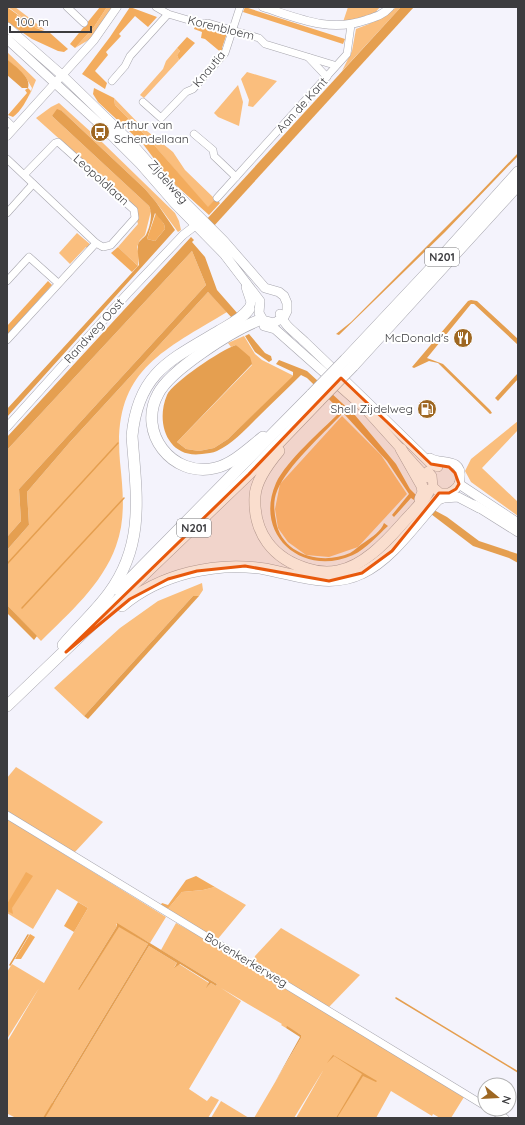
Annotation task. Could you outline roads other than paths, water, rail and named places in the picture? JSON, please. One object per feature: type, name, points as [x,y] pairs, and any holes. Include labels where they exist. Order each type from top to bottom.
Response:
[{"type":"highway","name":"N201","points":[[7,696],[64,648],[249,474],[518,172]]},
{"type":"highway","name":"N201","points":[[349,362],[518,185]]},
{"type":"highway","name":"N201","points":[[257,314],[223,340],[180,369],[170,378],[158,393],[152,411],[152,425],[156,439],[163,451],[174,461],[184,466],[200,470],[216,468],[236,458],[316,398]]},
{"type":"highway","name":"N201","points":[[64,648],[110,592],[122,572],[130,551],[136,528],[137,509],[132,436],[140,398],[160,368],[238,319],[257,314]]},
{"type":"highway","name":"N201","points":[[316,398],[300,428],[278,452],[260,477],[255,495],[260,528],[265,539],[276,553],[290,563],[316,572],[337,572],[358,564],[396,531],[422,501],[436,494]]},
{"type":"highway","name":"N201","points":[[7,706],[291,416]]},
{"type":"highway","name":"N201","points":[[405,445],[422,486],[422,497],[414,510]]},
{"type":"highway","name":"N201","points":[[64,648],[130,599],[168,579],[197,571],[221,566],[245,566],[310,579],[329,581],[342,580],[362,573],[381,561],[416,522],[436,494]]},
{"type":"main road","name":"Zijdelweg","points":[[7,27],[63,76],[144,155],[173,190],[197,223],[252,274],[262,291],[269,292]]},
{"type":"main road","name":"Zijdelweg","points":[[7,39],[140,164],[197,223],[224,254],[243,280],[257,314]]},
{"type":"main road","name":"Zijdelweg","points":[[243,280],[257,314]]},
{"type":"main road","points":[[257,314],[269,292],[283,299],[288,307],[279,320]]},
{"type":"main road","points":[[257,314],[279,320],[297,349],[405,445],[431,464],[438,464],[446,461],[459,470],[460,482],[452,494]]},
{"type":"main road","points":[[257,314],[279,320],[304,342],[405,445],[428,475],[436,494],[459,494],[518,532]]},
{"type":"main road","points":[[428,475],[438,464]]},
{"type":"main road","points":[[460,482],[518,523]]},
{"type":"street","points":[[67,7],[84,23]]},
{"type":"street","points":[[7,136],[56,84],[94,40],[117,7]]},
{"type":"street","name":"Korenbloem","points":[[156,7],[168,14],[202,24],[208,23],[259,38],[265,44],[334,65]]},
{"type":"street","name":"Knautia","points":[[143,102],[161,118],[186,92],[193,89],[225,53],[240,7]]},
{"type":"street","points":[[263,7],[322,25],[351,25],[384,14],[390,7]]},
{"type":"street","points":[[112,81],[126,66],[130,56],[168,14]]},
{"type":"street","name":"Aan de Kant","points":[[217,198],[347,54],[351,25]]},
{"type":"street","name":"Korenbloem","points":[[307,57],[327,77]]},
{"type":"street","points":[[7,121],[14,128]]},
{"type":"street","points":[[194,134],[213,150],[214,156],[236,177]]},
{"type":"street","name":"Leopoldlaan","points":[[24,175],[55,143],[58,142],[134,210],[135,218],[111,244],[103,247],[96,242]]},
{"type":"street","points":[[7,159],[96,242],[7,340]]},
{"type":"street","points":[[7,213],[33,184]]},
{"type":"street","name":"Randweg Oost","points":[[7,427],[183,235],[197,223]]},
{"type":"street","points":[[7,282],[29,257],[58,283]]},
{"type":"street","name":"Bovenkerkerweg","points":[[7,815],[477,1101]]},
{"type":"waterway","points":[[7,564],[118,443]]},
{"type":"waterway","points":[[22,608],[124,498]]},
{"type":"waterway","points":[[10,965],[28,935]]},
{"type":"waterway","points":[[396,998],[518,1072]]},
{"type":"place","name":"Arthur van Schendellaan","points":[[100,132]]},
{"type":"place","name":"McDonald's","points":[[463,338]]},
{"type":"place","name":"Shell Zijdelweg","points":[[427,409]]}]
